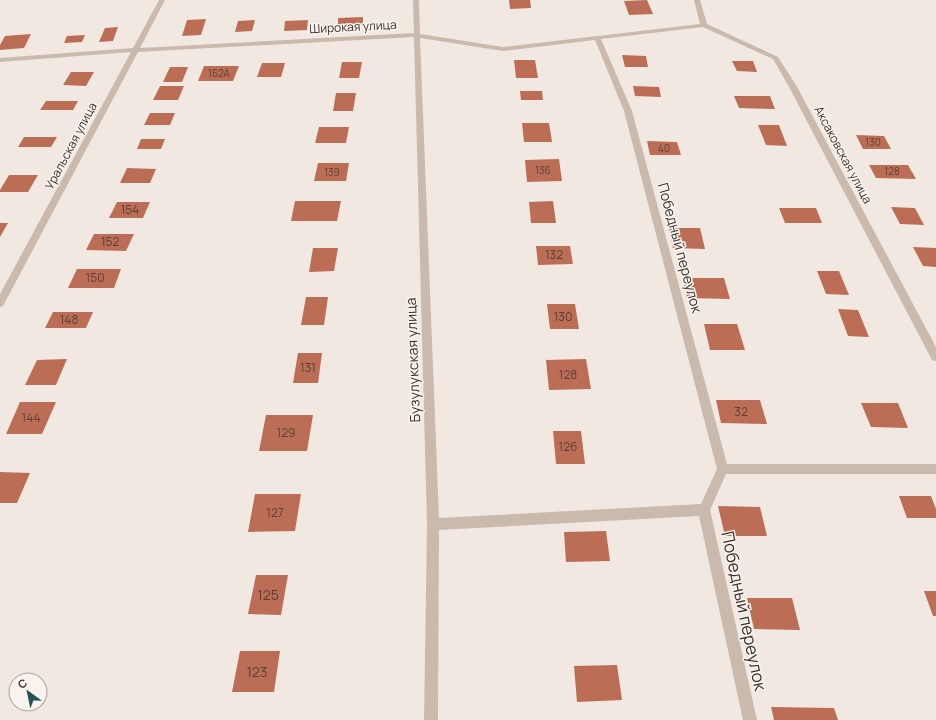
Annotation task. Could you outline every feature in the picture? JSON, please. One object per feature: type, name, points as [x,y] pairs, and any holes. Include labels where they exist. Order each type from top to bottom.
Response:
[{"type":"street","name":"Уральская улица","points":[[0,303],[162,0]]},
{"type":"street","name":"Бузулукская улица","points":[[416,0],[433,524],[431,720]]},
{"type":"street","points":[[697,0],[704,25]]},
{"type":"street","name":"Широкая улица","points":[[0,60],[136,50],[416,35],[503,49],[704,25]]},
{"type":"street","name":"Аксаковская улица","points":[[704,25],[776,58],[792,85],[936,358]]},
{"type":"street","name":"Победный переулок","points":[[598,38],[628,111],[723,469]]},
{"type":"street","points":[[433,524],[704,510],[723,469],[936,469]]},
{"type":"street","name":"Победный переулок","points":[[704,510],[750,720]]},
{"type":"building","points":[[509,0],[530,0],[531,8],[510,9]]},
{"type":"building","points":[[647,0],[653,14],[629,15],[624,1]]},
{"type":"building","points":[[363,17],[363,25],[338,26],[338,18]]},
{"type":"building","points":[[206,19],[201,35],[182,36],[187,20]]},
{"type":"building","points":[[255,20],[252,31],[235,32],[238,21]]},
{"type":"building","points":[[308,20],[307,30],[284,31],[285,21]]},
{"type":"building","points":[[118,27],[113,41],[99,42],[105,28]]},
{"type":"building","points":[[31,34],[24,48],[0,50],[0,45],[5,36]]},
{"type":"building","points":[[85,35],[82,42],[64,43],[67,36]]},
{"type":"building","points":[[622,55],[646,56],[648,67],[625,67]]},
{"type":"building","points":[[514,60],[535,60],[538,78],[516,78]]},
{"type":"building","points":[[732,61],[753,61],[757,72],[737,71]]},
{"type":"building","points":[[342,62],[362,62],[359,78],[339,78]]},
{"type":"building","points":[[262,63],[285,63],[281,77],[257,77]]},
{"type":"building","points":[[204,66],[239,66],[233,81],[198,81]]},
{"type":"building","points":[[170,67],[188,67],[182,82],[163,82]]},
{"type":"building","points":[[71,72],[94,72],[86,86],[63,85]]},
{"type":"building","points":[[160,86],[184,86],[178,100],[153,100]]},
{"type":"building","points":[[633,86],[659,87],[661,97],[635,96]]},
{"type":"building","points":[[520,91],[542,91],[543,100],[521,100]]},
{"type":"building","points":[[336,93],[356,93],[353,111],[333,111]]},
{"type":"building","points":[[734,96],[770,96],[775,109],[739,108]]},
{"type":"building","points":[[46,101],[78,101],[73,110],[40,110]]},
{"type":"building","points":[[150,113],[175,113],[170,125],[144,125]]},
{"type":"building","points":[[522,123],[549,123],[552,142],[524,142]]},
{"type":"building","points":[[758,125],[779,125],[787,146],[766,145]]},
{"type":"building","points":[[319,127],[349,127],[346,143],[315,143]]},
{"type":"building","points":[[856,135],[884,136],[891,149],[863,149]]},
{"type":"building","points":[[24,137],[57,137],[51,147],[18,147]]},
{"type":"building","points":[[141,139],[165,139],[161,149],[137,149]]},
{"type":"building","points":[[647,141],[677,142],[681,155],[650,155]]},
{"type":"building","points":[[559,159],[562,181],[527,182],[525,160]]},
{"type":"building","points":[[318,163],[349,163],[346,181],[314,181]]},
{"type":"building","points":[[869,165],[908,165],[916,179],[876,178]]},
{"type":"building","points":[[127,168],[156,169],[150,183],[120,183]]},
{"type":"building","points":[[9,175],[38,175],[28,192],[0,192]]},
{"type":"building","points":[[295,201],[341,201],[337,221],[291,221]]},
{"type":"building","points":[[553,201],[556,223],[531,223],[529,202]]},
{"type":"building","points":[[117,202],[150,202],[143,218],[109,218]]},
{"type":"building","points":[[891,207],[915,208],[924,225],[900,224]]},
{"type":"building","points":[[779,208],[816,208],[822,223],[785,223]]},
{"type":"building","points":[[0,223],[8,223],[0,237]]},
{"type":"building","points":[[669,228],[700,228],[705,249],[673,248]]},
{"type":"building","points":[[94,234],[134,234],[126,251],[86,250]]},
{"type":"building","points":[[536,246],[570,246],[573,264],[538,265]]},
{"type":"building","points":[[913,247],[936,248],[936,267],[923,266]]},
{"type":"building","points":[[313,248],[338,248],[334,271],[309,272]]},
{"type":"building","points":[[77,269],[121,269],[114,288],[68,288]]},
{"type":"building","points":[[817,271],[839,271],[849,295],[826,294]]},
{"type":"building","points":[[683,278],[724,278],[730,299],[687,298]]},
{"type":"building","points":[[306,297],[328,297],[324,325],[301,325]]},
{"type":"building","points":[[547,304],[575,304],[579,329],[550,329]]},
{"type":"building","points":[[838,309],[858,310],[869,337],[848,336]]},
{"type":"building","points":[[53,312],[93,312],[86,328],[45,328]]},
{"type":"building","points":[[704,324],[737,324],[745,350],[710,350]]},
{"type":"building","points":[[298,353],[322,353],[318,383],[293,383]]},
{"type":"building","points":[[67,359],[56,385],[25,385],[37,360]]},
{"type":"building","points":[[586,359],[591,389],[549,390],[546,360]]},
{"type":"building","points":[[716,400],[760,400],[767,424],[721,423]]},
{"type":"building","points":[[20,402],[56,402],[42,434],[6,434]]},
{"type":"building","points":[[861,403],[898,403],[908,428],[871,427]]},
{"type":"building","points":[[266,415],[313,415],[307,451],[259,451]]},
{"type":"building","points":[[553,431],[581,431],[585,464],[556,464]]},
{"type":"building","points":[[0,472],[30,473],[17,503],[0,503]]},
{"type":"building","points":[[255,494],[301,494],[295,531],[248,532]]},
{"type":"building","points":[[899,496],[931,496],[936,509],[936,518],[907,518]]},
{"type":"building","points":[[718,506],[760,507],[767,536],[725,536]]},
{"type":"building","points":[[606,531],[610,561],[566,562],[564,532]]},
{"type":"building","points":[[256,575],[288,575],[281,615],[248,614]]},
{"type":"building","points":[[924,591],[936,591],[936,616],[933,616]]},
{"type":"building","points":[[747,598],[792,598],[800,630],[754,629]]},
{"type":"building","points":[[240,651],[280,651],[274,692],[232,692]]},
{"type":"building","points":[[617,665],[622,700],[577,702],[574,666]]},
{"type":"building","points":[[771,707],[834,708],[838,720],[774,720]]}]
